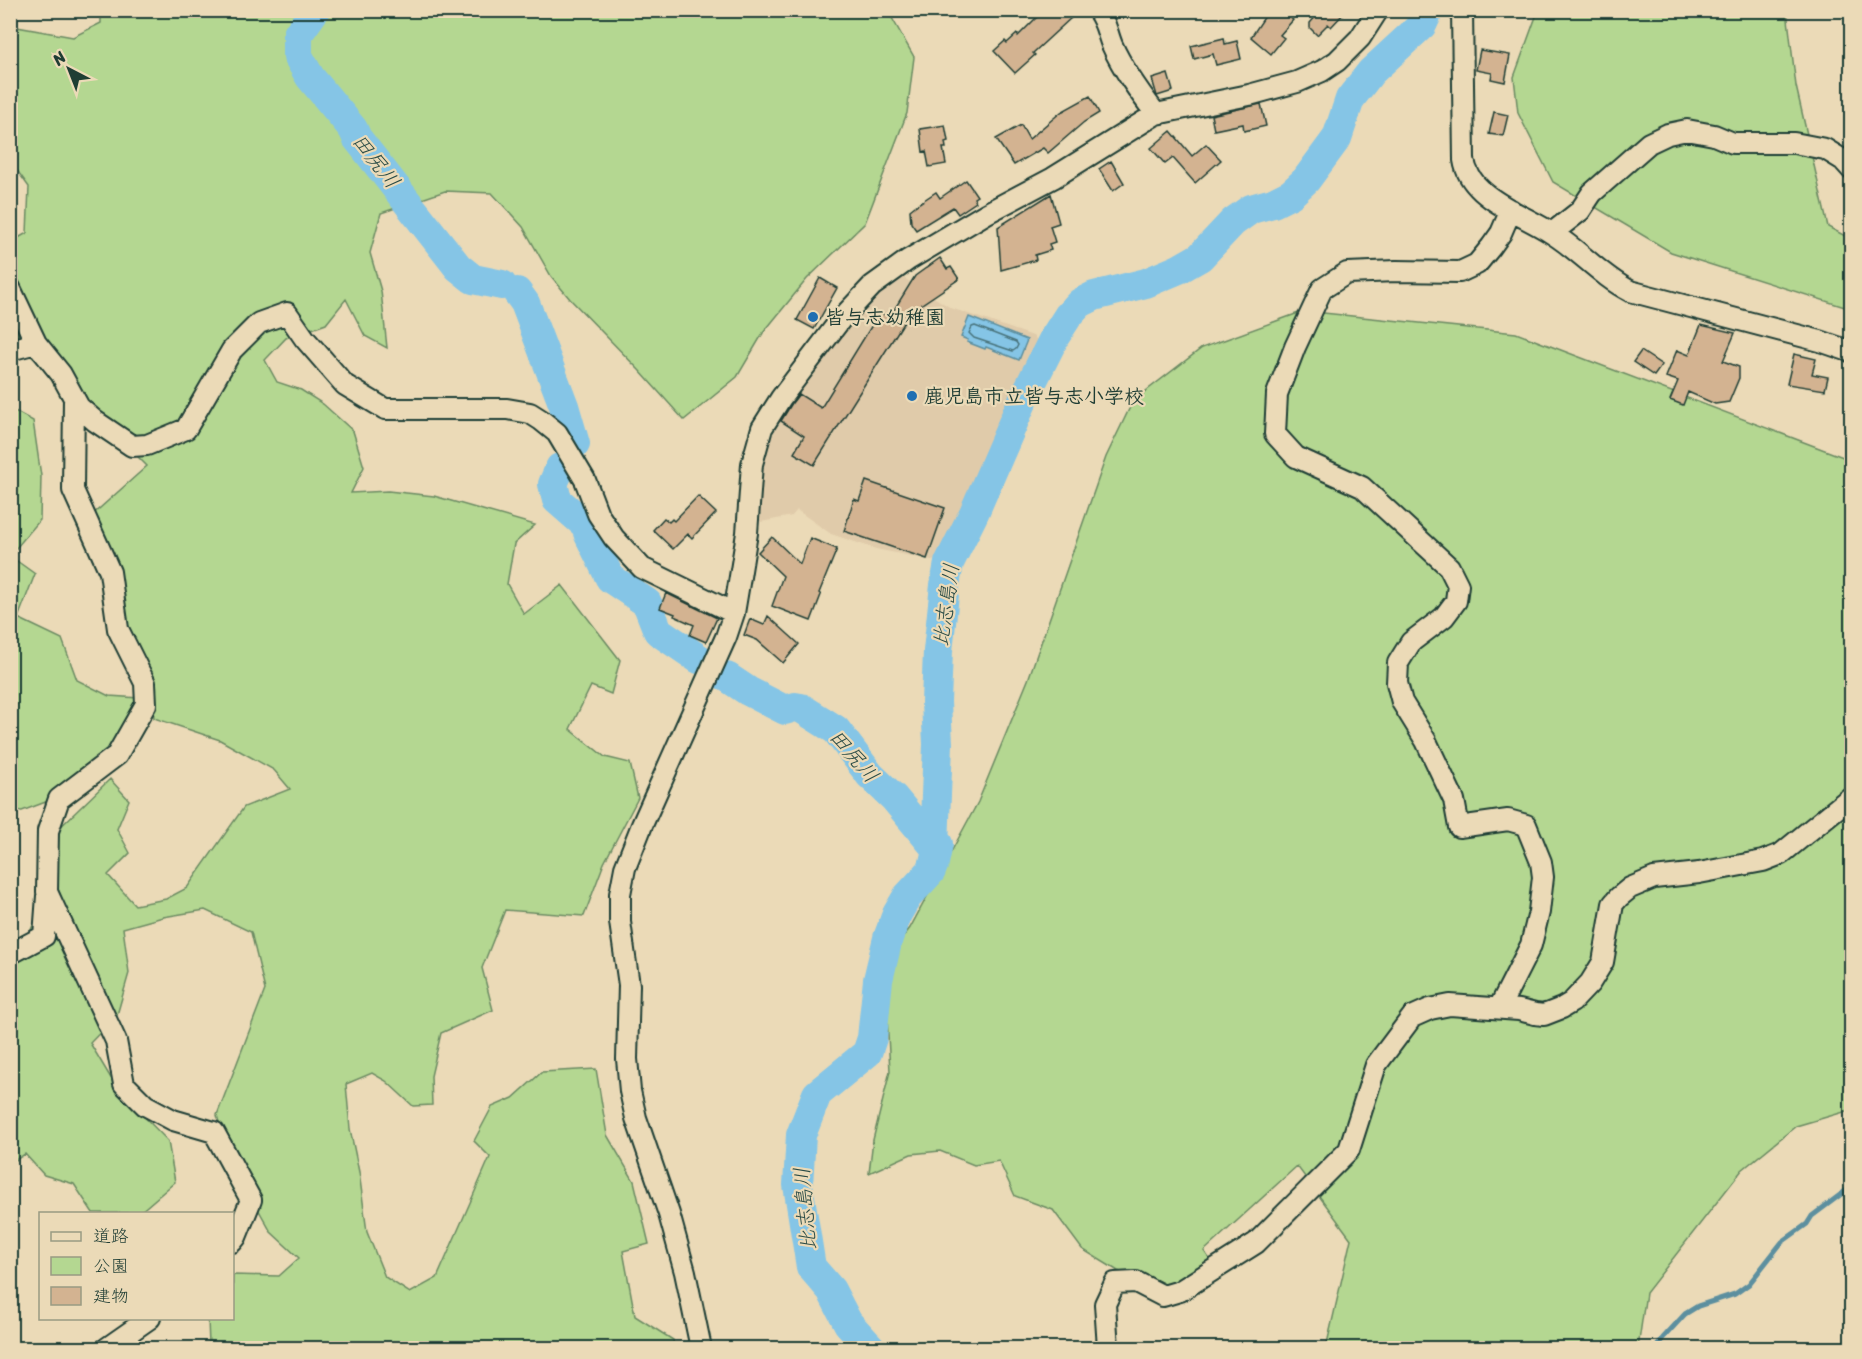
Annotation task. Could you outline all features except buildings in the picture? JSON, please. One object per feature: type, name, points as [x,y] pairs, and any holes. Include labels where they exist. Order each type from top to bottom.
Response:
[{"type":"street","points":[[1097,10],[1103,17],[1112,45],[1133,83],[1156,114]]},
{"type":"street","points":[[701,1348],[685,1272],[669,1215],[636,1118],[630,1091],[627,1059],[629,985],[620,922],[620,894],[626,868],[642,825],[726,637],[734,613],[747,533],[752,464],[762,428],[781,398],[841,319],[872,286],[908,261],[987,213],[1053,178],[1156,114],[1249,95],[1297,82],[1322,71],[1337,61],[1360,38],[1378,10]]},
{"type":"street","points":[[1462,10],[1464,160],[1472,181],[1483,192],[1552,233],[1613,282],[1630,291],[1809,338],[1851,352]]},
{"type":"street","points":[[1552,233],[1580,212],[1592,193],[1649,143],[1668,134],[1687,130],[1714,135],[1733,143],[1794,143],[1825,149],[1844,160],[1851,170]]},
{"type":"street","points":[[1499,1008],[1531,945],[1539,912],[1543,877],[1540,862],[1526,825],[1508,820],[1459,827],[1454,800],[1426,741],[1402,702],[1397,683],[1398,663],[1411,642],[1444,617],[1456,600],[1458,585],[1449,567],[1362,487],[1296,457],[1275,434],[1277,394],[1295,347],[1322,289],[1347,273],[1395,271],[1460,273],[1477,264],[1501,233],[1512,210]]},
{"type":"street","points":[[10,288],[36,343],[61,374],[79,407],[132,446],[147,445],[186,429],[232,350],[259,323],[287,313],[305,339],[345,386],[385,409],[507,409],[530,413],[557,434],[585,480],[598,514],[642,568],[734,613]]},
{"type":"street","points":[[10,350],[36,343]]},
{"type":"street","points":[[10,954],[44,936],[48,831],[59,799],[117,755],[146,704],[145,683],[118,629],[110,572],[73,490],[74,398]]},
{"type":"street","points":[[1108,1348],[1105,1304],[1115,1283],[1136,1282],[1163,1296],[1180,1291],[1256,1244],[1349,1150],[1376,1065],[1412,1017],[1430,1009],[1450,1005],[1499,1008],[1544,1015],[1562,1008],[1572,1002],[1590,983],[1603,962],[1613,904],[1630,888],[1654,878],[1710,871],[1763,861],[1781,855],[1851,796]]},
{"type":"street","points":[[47,892],[116,1041],[124,1084],[144,1105],[173,1120],[214,1132],[251,1200],[234,1240]]},
{"type":"street","points":[[107,1348],[147,1320]]},
{"type":"shaded area","name":"鹿児島市立皆与志小学校","points":[[899,275],[951,308],[1033,336],[1048,350],[946,563],[876,549],[831,534],[797,510],[792,516],[761,522],[757,516],[767,442],[850,319]]},
{"type":"green space","points":[[101,10],[888,11],[914,57],[907,113],[865,223],[807,279],[763,333],[737,377],[684,420],[570,299],[551,276],[523,227],[492,193],[445,191],[381,213],[370,253],[381,291],[387,348],[365,336],[346,299],[326,324],[286,338],[265,360],[277,382],[301,390],[323,404],[353,431],[364,467],[351,493],[388,491],[434,496],[535,525],[514,544],[507,584],[524,614],[562,585],[620,660],[611,694],[591,686],[570,729],[605,757],[630,763],[638,798],[604,863],[584,916],[505,910],[482,968],[493,1010],[441,1033],[431,1076],[432,1105],[413,1106],[386,1081],[372,1073],[346,1084],[350,1129],[359,1172],[367,1232],[385,1277],[410,1293],[437,1278],[490,1157],[474,1141],[492,1107],[513,1098],[542,1072],[596,1069],[607,1135],[634,1181],[649,1244],[623,1251],[635,1316],[673,1340],[674,1348],[211,1348],[208,1320],[234,1320],[234,1275],[279,1276],[299,1258],[271,1232],[247,1189],[223,1137],[217,1115],[265,990],[251,932],[205,910],[163,917],[123,928],[129,973],[117,1015],[90,1043],[118,1090],[168,1141],[175,1182],[140,1212],[92,1212],[74,1184],[44,1175],[25,1154],[11,1163],[10,973],[17,963],[33,925],[68,915],[54,878],[51,836],[110,779],[129,800],[117,829],[130,853],[108,875],[135,905],[166,899],[187,888],[244,807],[290,789],[274,770],[220,740],[154,718],[150,673],[108,591],[81,525],[147,466],[73,392],[11,339],[11,242],[27,233],[29,187],[11,162],[11,26],[73,37],[101,23]]},
{"type":"green space","points":[[1538,11],[1787,11],[1796,86],[1828,227],[1851,239],[1851,309],[1671,252],[1553,182],[1518,113],[1514,77]]},
{"type":"green space","points":[[1304,311],[1516,333],[1851,460],[1851,1110],[1796,1126],[1742,1170],[1646,1293],[1638,1348],[1326,1348],[1351,1239],[1297,1166],[1204,1251],[1211,1261],[1165,1289],[1118,1271],[1082,1249],[1053,1210],[1015,1196],[999,1161],[974,1165],[940,1151],[911,1154],[869,1173],[873,1140],[890,1071],[887,1016],[892,973],[901,940],[910,928],[978,802],[1028,680],[1106,457],[1133,401],[1202,348]]},
{"type":"green space","points":[[11,409],[33,421],[41,476],[40,520],[11,554]]},
{"type":"green space","points":[[10,556],[35,574],[18,618],[62,639],[77,680],[109,696],[139,698],[103,760],[64,795],[22,811],[10,810]]},
{"type":"water","points":[[969,317],[1027,340],[1019,360],[967,342],[968,340],[961,337]]},
{"type":"waterway","name":"田尻川","points":[[315,10],[298,34],[298,56],[310,77],[353,129],[357,138],[458,267],[473,279],[502,285]]},
{"type":"waterway","name":"比志島川","points":[[934,846],[938,744],[936,702],[938,651],[949,563],[974,513],[1023,400],[1054,338],[1068,316],[1080,303],[1094,296],[1146,283],[1179,269],[1200,257],[1233,222],[1251,209],[1273,203],[1291,194],[1306,180],[1337,138],[1350,99],[1371,72],[1422,25],[1429,10]]},
{"type":"waterway","name":"田尻川","points":[[517,292],[525,303],[564,406],[575,444]]},
{"type":"waterway","name":"田尻川","points":[[560,468],[553,484],[557,500],[588,527],[588,533],[610,578],[647,603],[658,631],[699,659]]},
{"type":"waterway","name":"比志島川","points":[[727,677],[785,710],[801,708],[836,730],[870,775],[894,798],[934,846],[938,844],[931,871],[907,897],[897,914],[888,938],[878,980],[872,1038],[867,1053],[817,1094],[801,1135],[798,1185],[811,1267],[831,1290],[848,1323],[871,1348]]},
{"type":"waterway","points":[[1656,1348],[1685,1314],[1698,1306],[1735,1294],[1749,1284],[1782,1242],[1852,1186]]},
{"type":"place","name":"皆与志幼稚園","points":[[813,317]]},
{"type":"place","name":"鹿児島市立皆与志小学校","points":[[912,396]]}]
